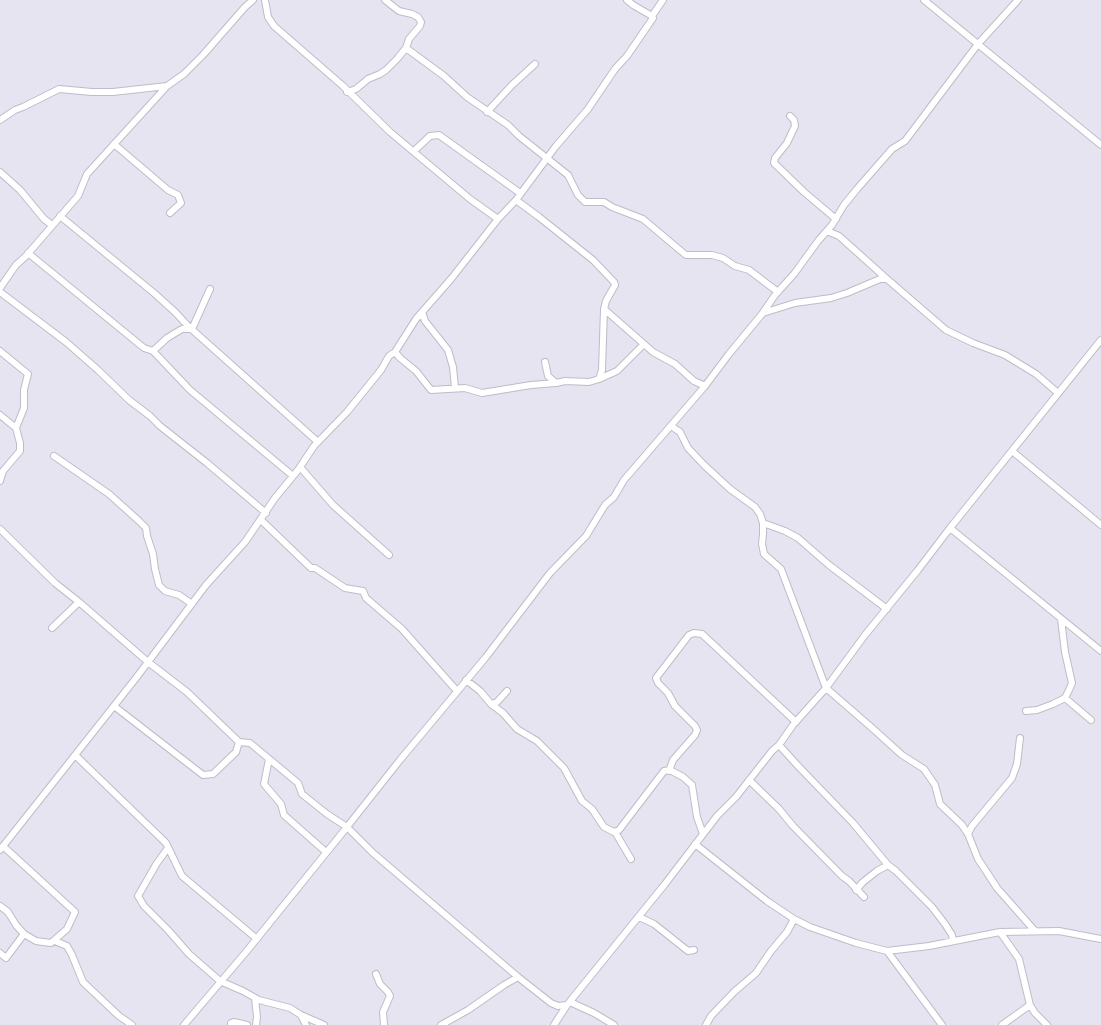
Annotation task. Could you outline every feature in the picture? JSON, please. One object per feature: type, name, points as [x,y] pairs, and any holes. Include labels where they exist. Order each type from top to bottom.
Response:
[{"type":"street","points":[[0,288],[16,265],[78,196],[85,176],[167,86],[184,74],[203,55],[245,7],[253,0]]},
{"type":"street","points":[[265,0],[268,17],[274,26],[390,132],[470,200],[498,219]]},
{"type":"street","points":[[347,92],[356,88],[368,79],[380,74],[397,59],[406,48],[406,43],[420,26],[421,22],[418,17],[399,11],[385,0]]},
{"type":"street","points":[[627,0],[652,16]]},
{"type":"street","points":[[0,906],[8,912],[24,934],[36,941],[50,944],[67,929],[75,912],[1,848],[114,706],[214,576],[245,542],[310,451],[347,412],[378,373],[389,356],[395,352],[416,319],[452,279],[498,219],[516,200],[547,158],[588,109],[615,69],[627,56],[653,18],[652,16],[663,0]]},
{"type":"street","points":[[924,0],[1101,145]]},
{"type":"street","points":[[184,1025],[257,938],[466,680],[486,658],[550,573],[586,536],[605,505],[614,497],[624,480],[705,386],[778,292],[794,274],[818,241],[827,232],[849,198],[892,149],[905,141],[978,44],[1018,0]]},
{"type":"street","points":[[406,48],[444,76],[467,97],[508,125],[519,136],[568,175],[578,195],[585,202],[604,202],[612,207],[644,219],[686,254],[712,255],[723,258],[735,266],[749,270],[778,292]]},
{"type":"street","points":[[487,112],[512,85],[535,64]]},
{"type":"street","points":[[0,120],[15,110],[29,105],[59,88],[92,92],[113,92],[167,86]]},
{"type":"street","points":[[790,116],[794,120],[795,126],[786,143],[775,158],[774,163],[804,192],[836,219]]},
{"type":"street","points":[[414,151],[430,136],[439,135],[520,193]]},
{"type":"street","points":[[114,144],[168,190],[178,195],[181,203],[170,213]]},
{"type":"street","points":[[0,172],[20,190],[52,225]]},
{"type":"street","points":[[516,200],[593,260],[614,282],[615,285],[606,301],[604,309],[602,370],[599,379]]},
{"type":"street","points":[[60,216],[154,293],[318,442]]},
{"type":"street","points":[[827,232],[839,236],[844,240],[946,330],[973,344],[1006,355],[1036,374],[1058,393]]},
{"type":"street","points":[[28,253],[144,348],[153,351],[190,390],[293,476]]},
{"type":"street","points":[[763,313],[795,303],[813,302],[847,294],[887,278]]},
{"type":"street","points":[[192,329],[210,289]]},
{"type":"street","points":[[0,292],[66,342],[129,400],[266,513]]},
{"type":"street","points":[[604,309],[653,352],[675,364],[694,381],[705,386]]},
{"type":"street","points":[[422,312],[425,321],[448,350],[453,366],[455,388]]},
{"type":"street","points":[[153,351],[167,338],[182,330],[192,329]]},
{"type":"street","points":[[554,1025],[717,816],[736,797],[796,722],[826,688],[950,528],[1101,340]]},
{"type":"street","points":[[395,352],[400,358],[416,370],[430,389],[469,388],[482,393],[537,384],[565,381],[588,382],[599,379],[616,371],[644,344]]},
{"type":"street","points":[[0,351],[28,374],[24,390],[24,408],[16,428]]},
{"type":"street","points":[[545,362],[548,376],[556,383]]},
{"type":"street","points":[[0,415],[16,428],[20,443],[20,451],[3,471],[0,481]]},
{"type":"street","points":[[671,426],[680,432],[688,448],[704,465],[730,489],[757,510],[763,523],[764,534],[762,544],[764,554],[781,569],[826,688],[871,726],[902,755],[924,769],[935,785],[940,804],[962,825],[968,834],[978,859],[997,888],[1035,931]]},
{"type":"street","points":[[1012,451],[1101,525]]},
{"type":"street","points":[[54,456],[109,494],[134,515],[146,528],[146,536],[153,554],[154,569],[160,585],[165,591],[179,595],[192,604]]},
{"type":"street","points":[[300,467],[333,505],[388,555]]},
{"type":"street","points":[[260,520],[311,568],[315,568],[345,588],[362,591],[366,598],[402,629],[457,691]]},
{"type":"street","points":[[763,523],[786,531],[798,538],[829,565],[887,609]]},
{"type":"street","points":[[950,528],[1101,651]]},
{"type":"street","points":[[0,529],[43,572],[80,602],[148,662],[187,692],[239,742],[250,743],[298,783],[302,794],[327,814],[347,827],[373,854],[518,977],[558,1006],[569,1004],[594,1013],[614,1025]]},
{"type":"street","points":[[52,628],[80,602]]},
{"type":"street","points":[[1026,711],[1036,710],[1065,698],[1069,690],[1072,682],[1065,652],[1061,619]]},
{"type":"street","points":[[669,771],[673,760],[695,735],[697,730],[695,726],[675,706],[668,693],[658,683],[656,678],[689,635],[694,633],[702,634],[796,722]]},
{"type":"street","points":[[466,680],[480,691],[491,704],[503,713],[517,729],[537,741],[564,768],[582,801],[592,809],[604,827],[615,832],[631,859]]},
{"type":"street","points":[[491,704],[497,702],[507,692]]},
{"type":"street","points":[[1065,698],[1091,720]]},
{"type":"street","points":[[114,706],[203,775],[213,774],[236,752],[239,742]]},
{"type":"street","points":[[968,834],[972,826],[1012,778],[1017,764],[1020,738]]},
{"type":"street","points":[[779,745],[888,865],[932,907],[952,935],[953,941]]},
{"type":"street","points":[[75,755],[166,843],[182,876],[257,938]]},
{"type":"street","points":[[268,759],[264,784],[281,804],[284,815],[326,852]]},
{"type":"street","points":[[615,832],[619,830],[664,771],[669,771],[677,773],[692,785],[697,817],[703,834]]},
{"type":"street","points":[[749,780],[779,809],[802,835],[864,898]]},
{"type":"street","points":[[695,844],[767,901],[794,919],[827,933],[886,951],[929,946],[1000,932],[1059,932],[1101,939]]},
{"type":"street","points":[[168,848],[157,863],[138,896],[144,906],[189,954],[220,981],[243,990],[255,998],[290,1008],[301,1015],[324,1025]]},
{"type":"street","points":[[856,890],[873,874],[888,865]]},
{"type":"street","points":[[639,917],[654,924],[688,951],[694,950]]},
{"type":"street","points":[[706,1025],[711,1016],[734,992],[756,973],[771,951],[787,932],[794,919]]},
{"type":"street","points":[[1000,932],[1019,959],[1030,1005],[1047,1025]]},
{"type":"street","points":[[0,953],[6,958],[24,934]]},
{"type":"street","points":[[55,940],[67,946],[83,982],[119,1016],[132,1025]]},
{"type":"street","points":[[886,951],[942,1025]]},
{"type":"street","points":[[376,974],[380,984],[390,996],[383,1012],[384,1025]]},
{"type":"street","points":[[441,1025],[468,1010],[518,977]]},
{"type":"street","points":[[255,998],[257,1017],[256,1025]]},
{"type":"street","points":[[1002,1025],[1030,1005]]},
{"type":"street","points":[[301,1015],[306,1025]]},
{"type":"street","points":[[231,1025],[231,1023],[234,1022],[247,1025]]}]
